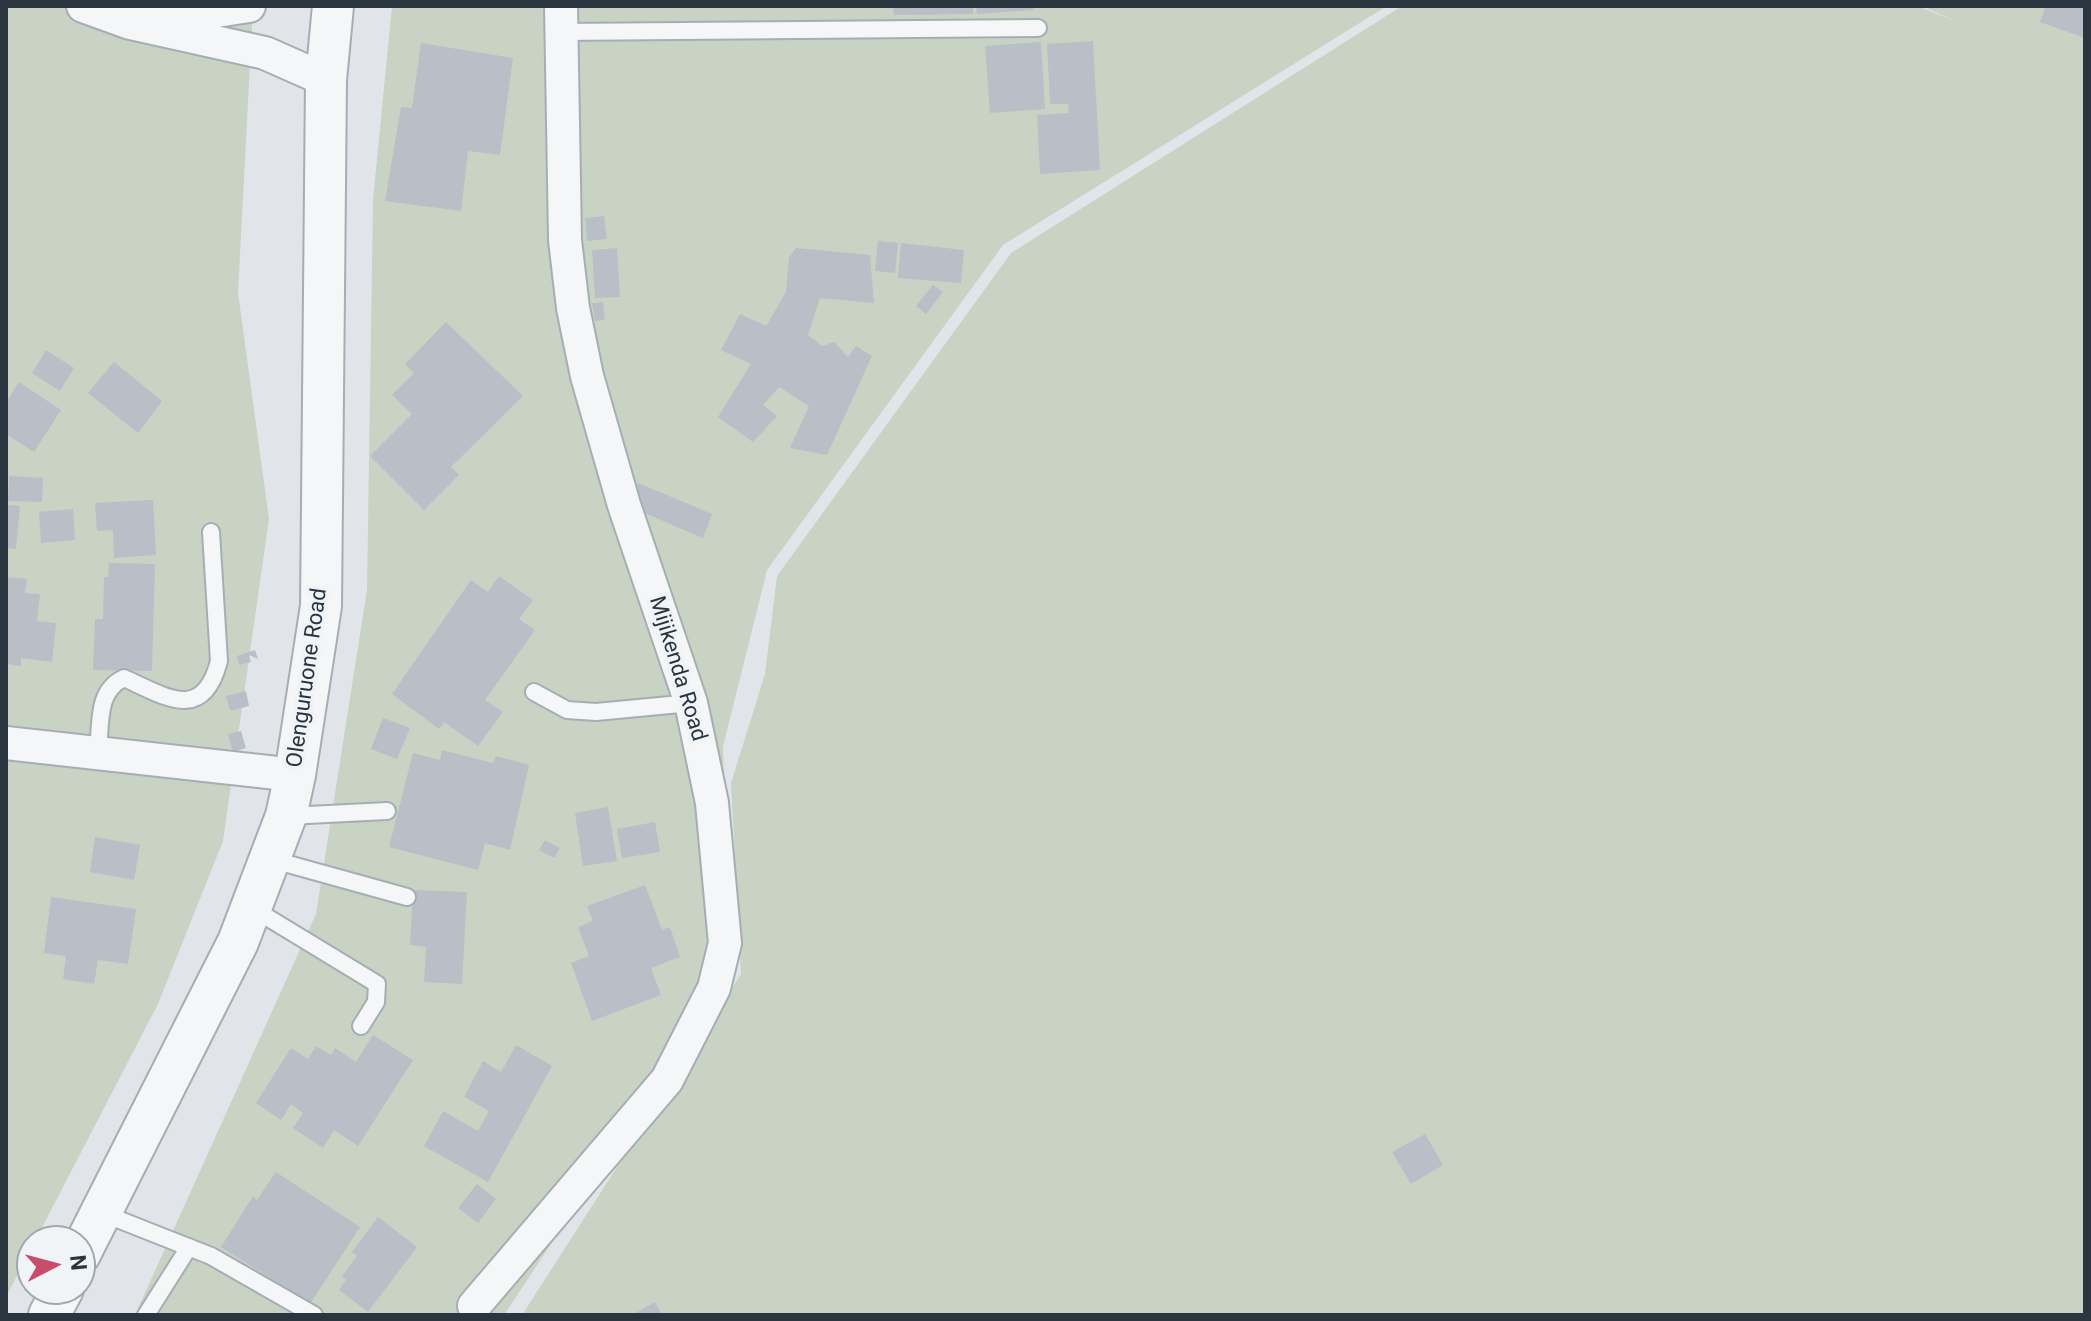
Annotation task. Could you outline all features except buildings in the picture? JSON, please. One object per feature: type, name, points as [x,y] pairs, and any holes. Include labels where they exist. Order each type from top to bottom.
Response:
[{"type":"street","points":[[84,6],[210,12],[249,6]]},
{"type":"street","points":[[84,6],[130,23],[265,53],[326,80]]},
{"type":"street","name":"Olenguruone Road","points":[[94,1225],[252,908],[286,816],[295,775],[321,606],[326,80],[333,6]]},
{"type":"street","name":"Mijikenda Road","points":[[474,1306],[667,1080],[721,970],[725,943],[724,903],[712,803],[691,703],[624,505],[587,376],[573,308],[565,240],[561,19]]},
{"type":"street","points":[[6,743],[295,775]]},
{"type":"lane","points":[[561,19],[1038,28]]},
{"type":"lane","points":[[98,753],[103,697],[109,685],[124,678],[182,702],[203,696],[214,680],[219,661],[211,532]]},
{"type":"lane","points":[[534,692],[567,710],[596,712],[691,703]]},
{"type":"lane","points":[[286,816],[387,811]]},
{"type":"lane","points":[[270,859],[407,897]]},
{"type":"lane","points":[[252,908],[377,984],[376,1002],[361,1026]]},
{"type":"lane","points":[[101,1212],[189,1247],[314,1315]]},
{"type":"lane","points":[[146,1315],[189,1247]]},
{"type":"green space","points":[[6,6],[253,6],[238,293],[269,519],[223,841],[158,1004],[43,1225],[16,1225],[16,1278],[6,1297]]},
{"type":"green space","points":[[392,6],[1387,6],[1003,245],[767,570],[723,746],[730,973],[504,1315],[135,1315],[316,914],[367,590],[373,200]]},
{"type":"green space","points":[[1402,6],[1918,6],[1962,24],[1922,6],[2085,6],[2085,1315],[522,1315],[741,974],[731,783],[765,674],[777,576],[1011,253]]}]
